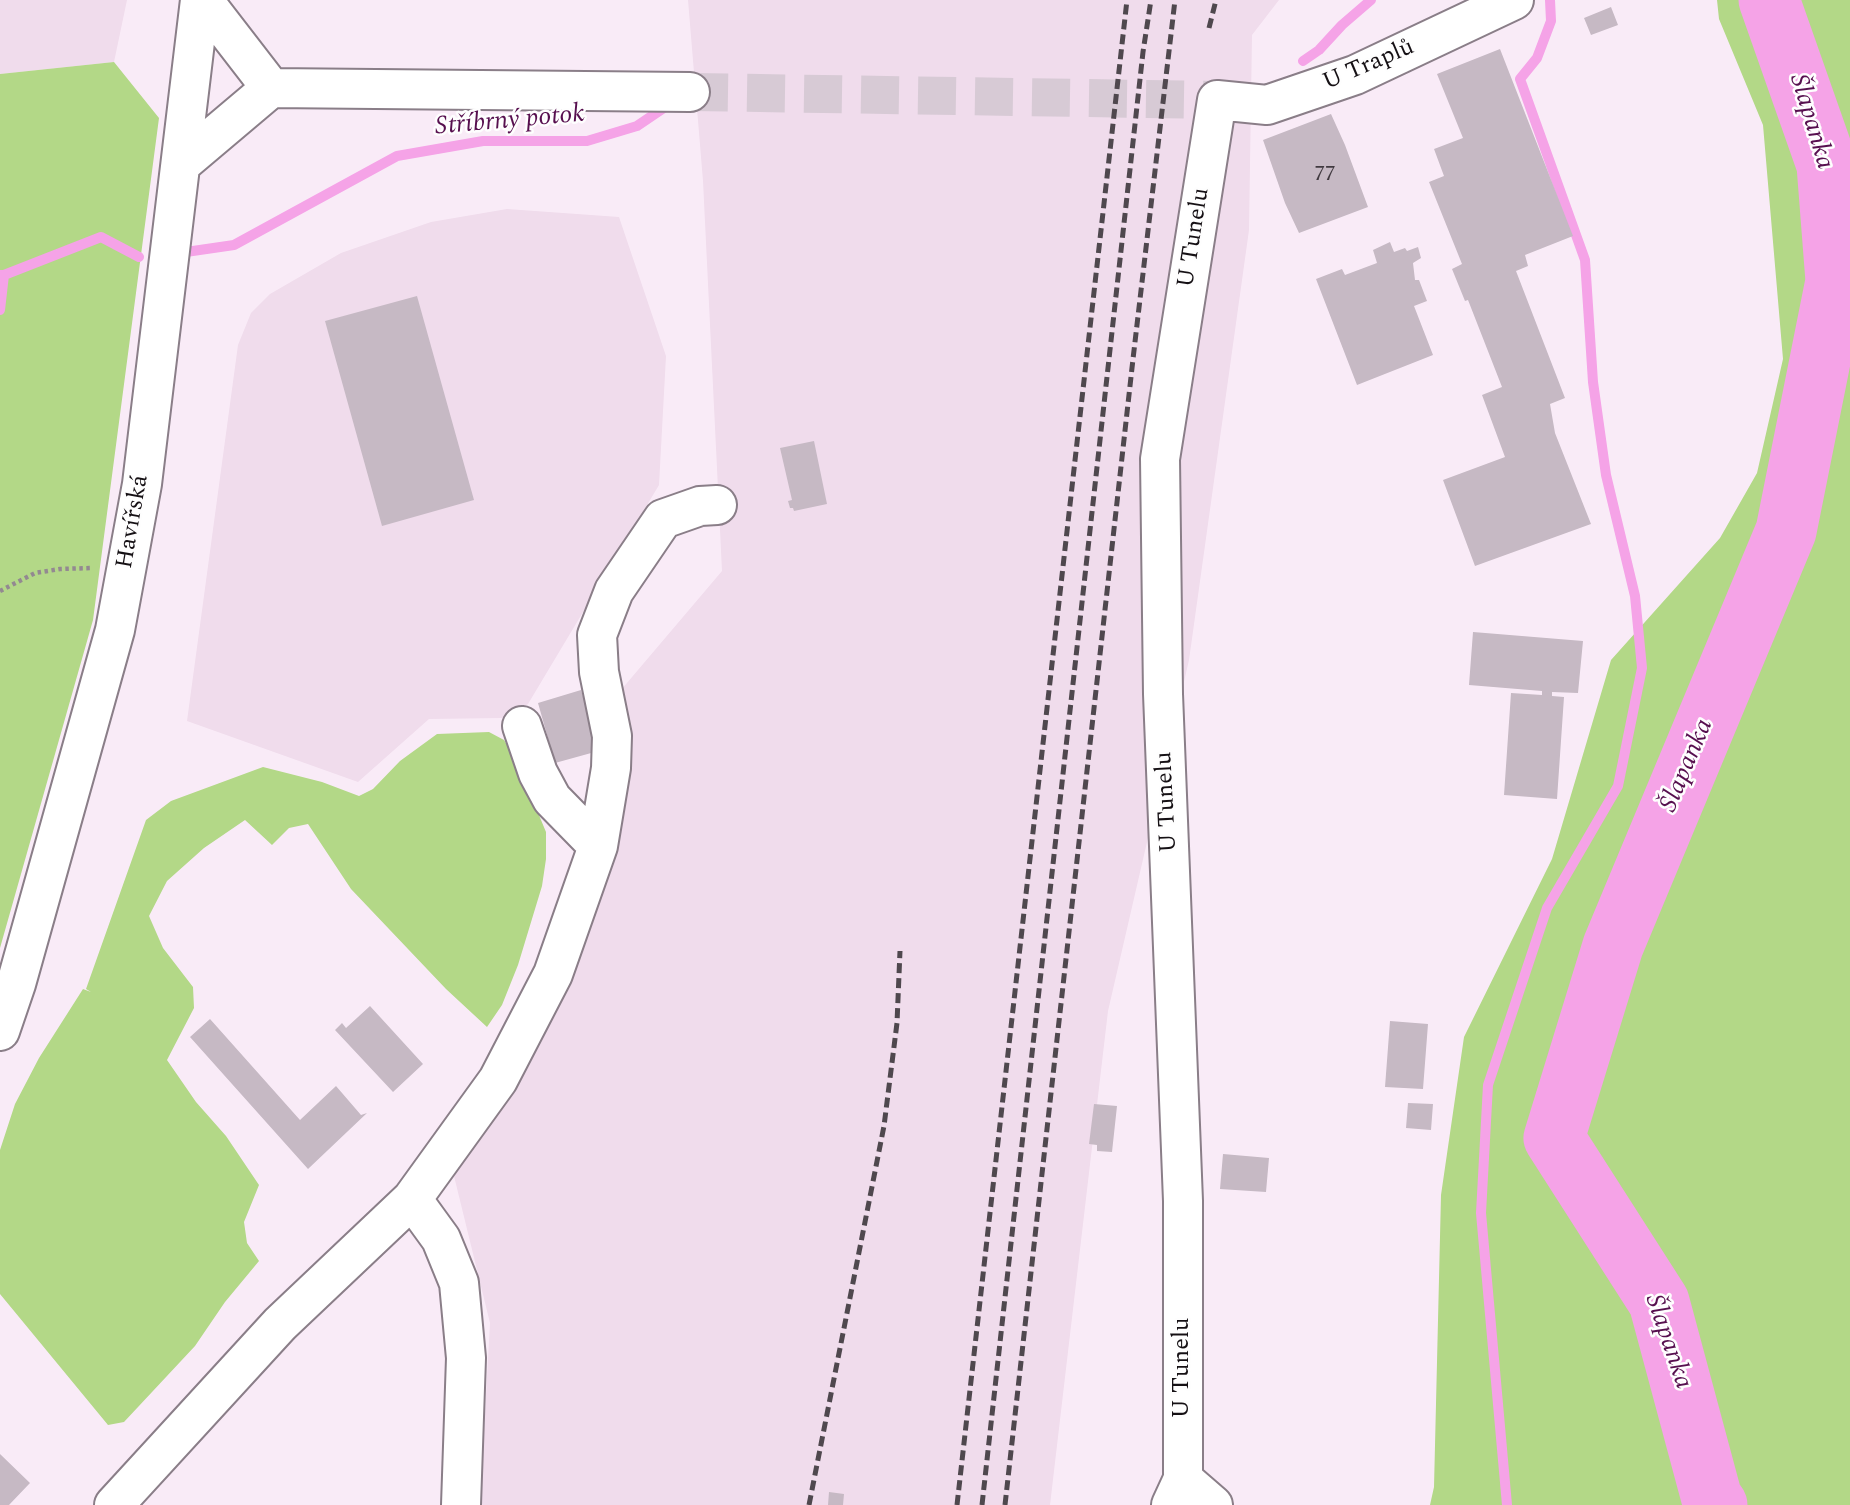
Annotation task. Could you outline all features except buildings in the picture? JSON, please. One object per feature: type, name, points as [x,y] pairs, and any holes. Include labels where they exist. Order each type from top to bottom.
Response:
[{"type":"street","points":[[201,0],[271,88]]},
{"type":"street","name":"Havířská","points":[[0,1031],[16,984],[115,630],[142,484],[201,0]]},
{"type":"street","name":"U Traplů","points":[[1217,100],[1267,105],[1279,101],[1356,75],[1511,1]]},
{"type":"street","points":[[181,164],[271,88],[690,92]]},
{"type":"street","name":"U Tunelu","points":[[1177,1492],[1183,1201],[1163,694],[1160,459],[1217,100]]},
{"type":"street","points":[[114,1505],[280,1324],[412,1199],[498,1080],[553,974],[598,846],[611,768],[612,736],[599,672],[597,635],[614,591],[663,519],[700,506],[718,505]]},
{"type":"street","points":[[522,726],[538,772],[552,799],[598,846]]},
{"type":"street","points":[[412,1199],[441,1239],[459,1283],[466,1358],[461,1505]]},
{"type":"street","points":[[1177,1492],[1213,1505]]},
{"type":"path","points":[[0,591],[34,573],[60,569],[127,567]]},
{"type":"shaded area","points":[[0,0],[127,0],[114,62],[0,74]]},
{"type":"shaded area","points":[[688,0],[1279,0],[1252,35],[1249,230],[1189,660],[1108,1011],[1050,1505],[480,1505],[490,1323],[454,1176],[530,1063],[595,899],[621,690],[722,571],[703,181]]},
{"type":"shaded area","points":[[507,209],[619,217],[666,356],[659,485],[528,704],[502,718],[429,719],[358,782],[187,721],[238,345],[251,313],[270,294],[341,253],[431,222]]},
{"type":"green space","points":[[1717,0],[1850,0],[1850,1505],[1430,1505],[1434,1487],[1441,1195],[1464,1037],[1552,859],[1611,660],[1720,538],[1757,473],[1783,359],[1763,125],[1719,19]]},
{"type":"green space","points":[[114,62],[159,118],[93,620],[0,948],[0,74]]},
{"type":"green space","points":[[489,732],[504,740],[516,760],[546,832],[546,859],[542,886],[518,965],[502,1005],[487,1027],[446,989],[351,889],[308,824],[289,828],[272,845],[245,820],[204,848],[167,881],[149,916],[163,948],[193,987],[194,1008],[167,1060],[196,1102],[226,1136],[259,1185],[244,1222],[247,1243],[259,1261],[225,1302],[195,1346],[124,1422],[108,1425],[0,1294],[0,1150],[15,1104],[39,1058],[83,989],[91,992],[86,989],[146,820],[171,801],[263,767],[322,782],[359,796],[373,789],[400,761],[437,734]]},
{"type":"waterway","name":"Stříbrný potok","points":[[1303,61],[1319,50],[1371,0]]},
{"type":"waterway","points":[[1507,1505],[1481,1213],[1488,1085],[1547,908],[1618,786],[1642,668],[1635,596],[1606,475],[1593,382],[1585,260],[1520,79],[1537,58],[1551,21],[1550,0]]},
{"type":"waterway","name":"Šlapanka","points":[[1717,1505],[1712,1499],[1659,1302],[1554,1138],[1613,946],[1786,531],[1836,281],[1827,165],[1769,0]]},
{"type":"waterway","name":"Stříbrný potok","points":[[179,253],[234,245],[397,156],[483,141],[587,141],[637,126],[671,103]]},
{"type":"waterway","name":"Stříbrný potok","points":[[0,275],[101,237],[139,257]]},
{"type":"waterway","points":[[0,310],[4,275]]},
{"type":"tunnel","points":[[690,92],[1217,100]]},
{"type":"railway","points":[[957,1505],[1127,0]]},
{"type":"railway","points":[[982,1505],[1143,52],[1151,0]]},
{"type":"railway","points":[[1005,1505],[1175,0]]},
{"type":"railway","points":[[1209,28],[1216,0]]},
{"type":"railway","points":[[809,1505],[884,1126],[897,1023],[900,951]]}]
